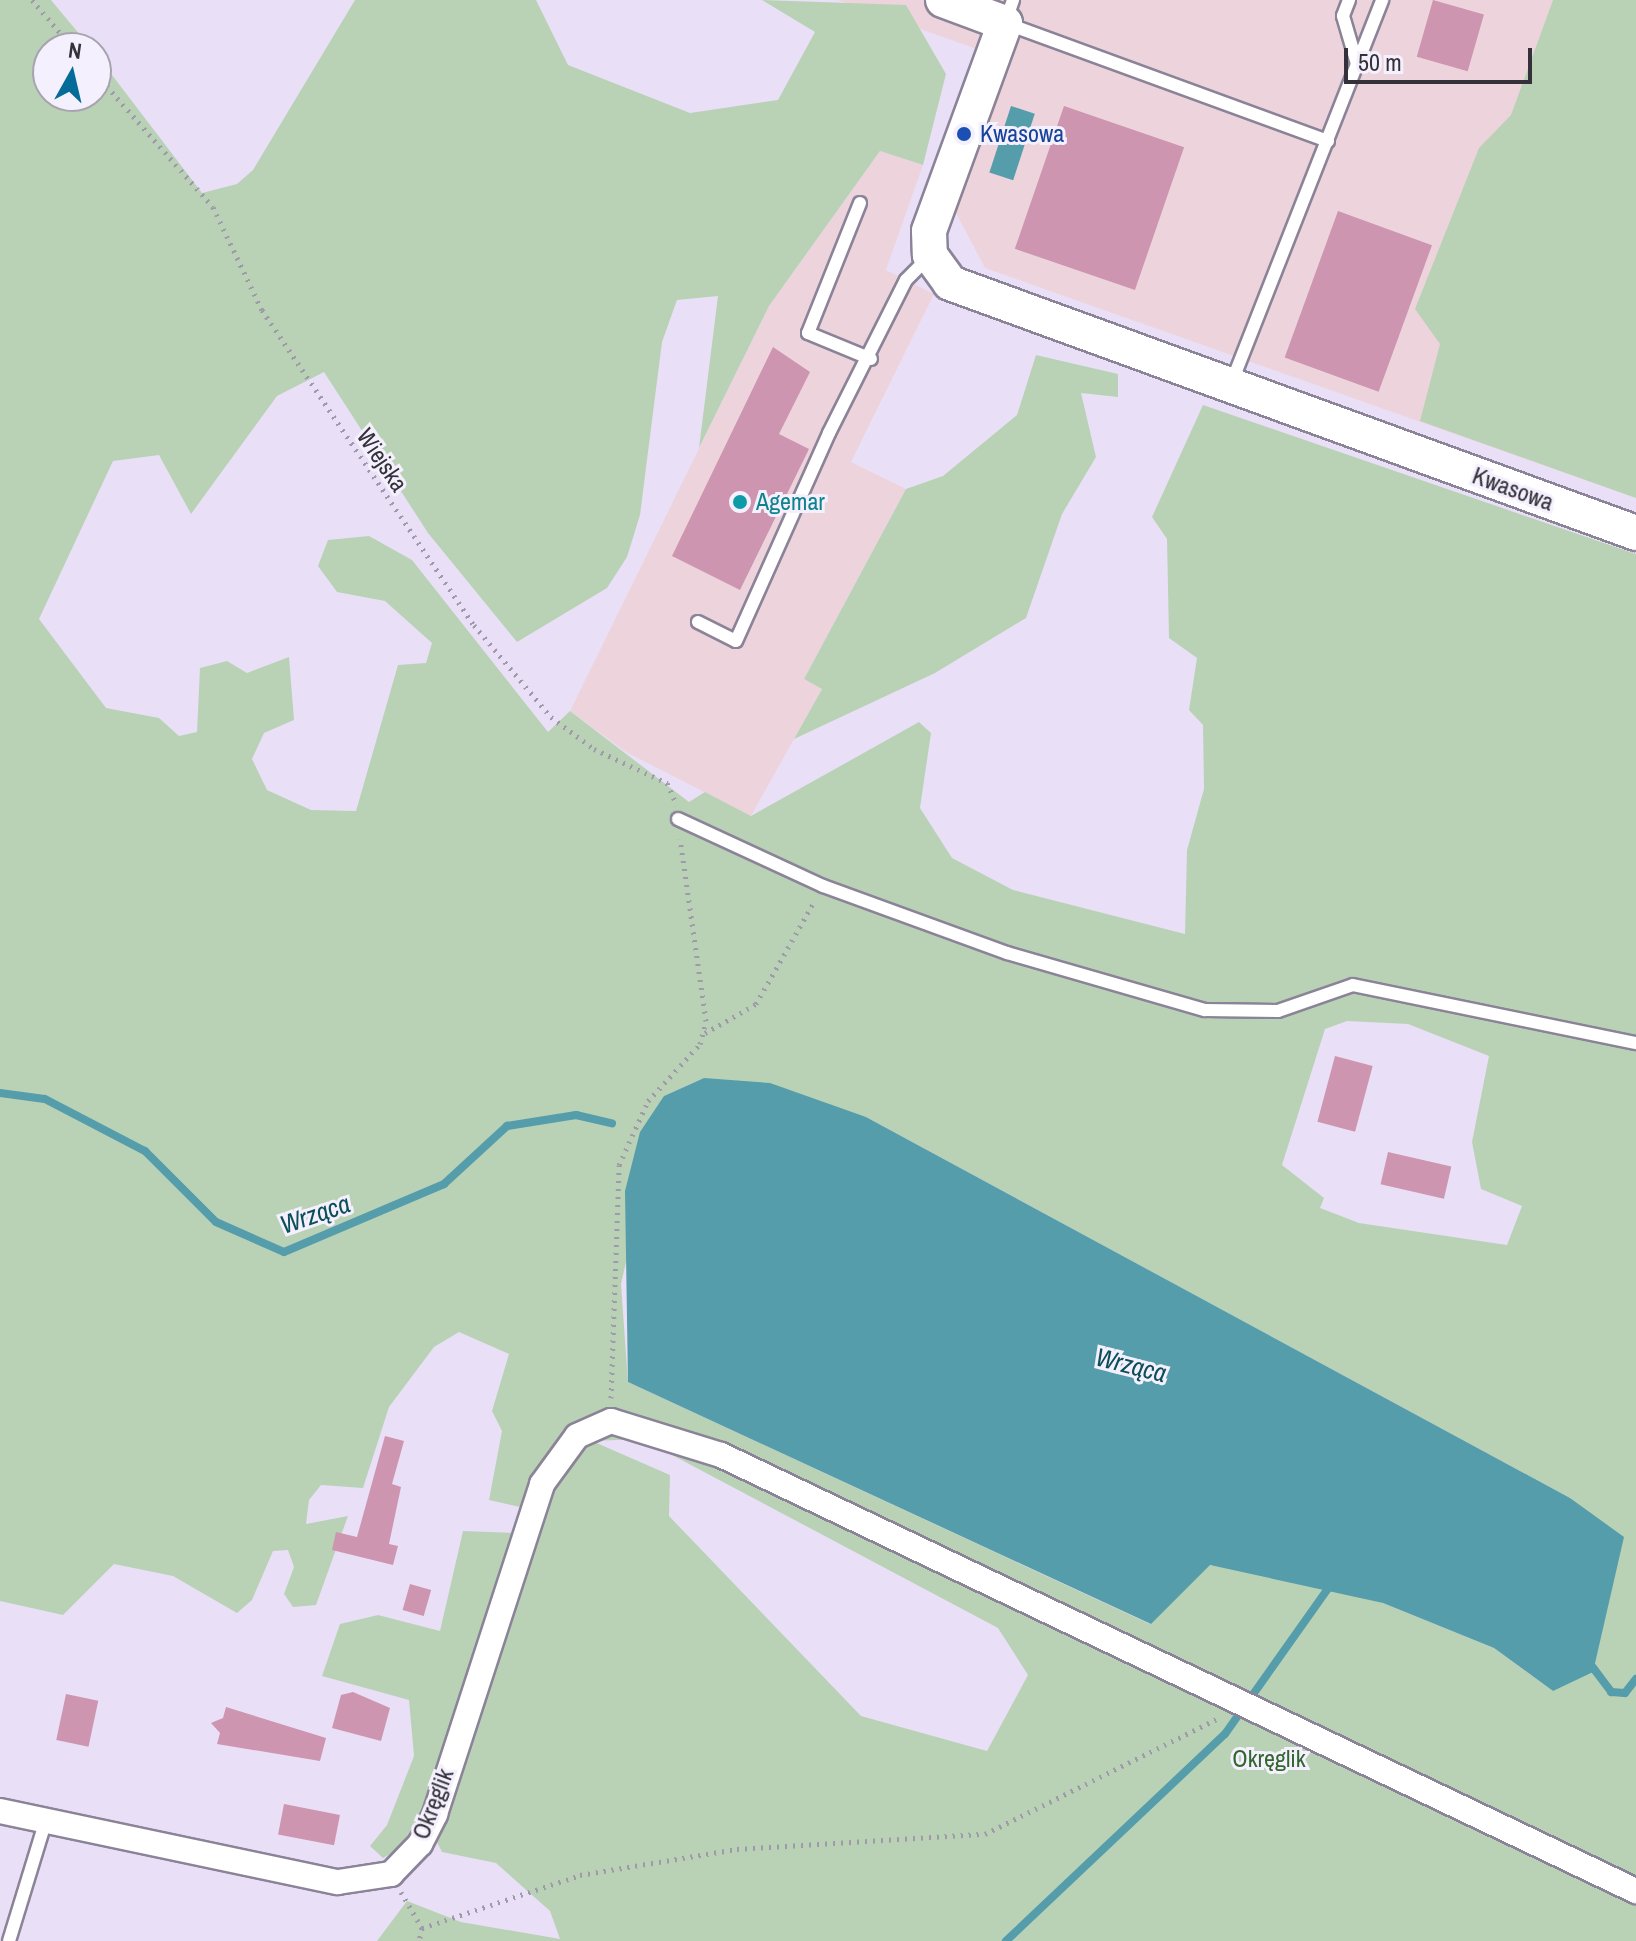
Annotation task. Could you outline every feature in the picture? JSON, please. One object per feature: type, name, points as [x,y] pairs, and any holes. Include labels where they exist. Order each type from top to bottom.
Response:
[{"type":"street","points":[[930,255],[933,219],[1009,11],[943,0]]},
{"type":"street","name":"Kwasowa","points":[[930,255],[960,290],[1636,533]]},
{"type":"street","points":[[611,1421],[721,1455],[1636,1891]]},
{"type":"street","name":"Okręglik","points":[[391,1874],[435,1814],[542,1484],[577,1436],[611,1421]]},
{"type":"street","points":[[0,1811],[338,1882],[391,1874]]},
{"type":"lane","points":[[1349,0],[1343,16],[1357,64]]},
{"type":"lane","points":[[1229,388],[1382,0]]},
{"type":"lane","points":[[1009,11],[1328,141]]},
{"type":"lane","points":[[860,203],[808,333],[871,359]]},
{"type":"lane","points":[[698,622],[736,641],[829,433],[871,359],[906,280],[930,255]]},
{"type":"lane","points":[[678,819],[823,886],[1007,953],[1205,1010],[1278,1011],[1353,985],[1636,1043]]},
{"type":"lane","points":[[9,1941],[46,1820]]},
{"type":"path","points":[[32,0],[59,32]]},
{"type":"path","name":"Wiejska","points":[[112,92],[213,207],[262,310],[474,625],[551,717],[603,753],[667,783],[678,819],[707,1002],[704,1034]]},
{"type":"path","points":[[611,1421],[619,1165],[648,1101],[704,1034],[756,1004],[823,886]]},
{"type":"path","points":[[422,1928],[580,1875],[737,1849],[985,1834],[1244,1704]]},
{"type":"path","points":[[391,1874],[422,1928],[419,1941]]},
{"type":"shaded area","points":[[838,0],[1636,0],[1636,498],[985,268],[955,211],[1005,59]]},
{"type":"shaded area","points":[[880,151],[923,165],[886,270],[934,294],[851,462],[906,489],[804,679],[822,689],[751,816],[626,752],[570,711],[769,306]]},
{"type":"green space","points":[[0,0],[51,0],[78,32],[32,32],[32,112],[112,112],[112,75],[202,193],[237,184],[253,170],[355,0],[536,0],[568,65],[690,113],[778,100],[815,32],[762,0],[906,5],[946,74],[923,165],[880,151],[769,306],[699,448],[718,296],[677,300],[662,342],[640,515],[627,557],[607,588],[517,642],[428,533],[324,372],[277,396],[191,514],[159,455],[113,461],[39,619],[106,708],[159,718],[179,736],[197,732],[200,668],[227,661],[247,673],[289,657],[294,720],[264,733],[252,759],[267,790],[311,810],[356,811],[398,665],[426,663],[432,643],[385,601],[337,592],[318,566],[328,540],[369,536],[412,560],[548,732],[570,711],[689,802],[705,792],[751,816],[919,722],[931,733],[920,808],[952,858],[1013,890],[1185,934],[1187,850],[1204,789],[1203,725],[1189,710],[1197,658],[1169,638],[1167,539],[1152,517],[1203,405],[1636,554],[1636,1941],[377,1941],[407,1901],[461,1922],[560,1939],[550,1911],[496,1863],[442,1852],[437,1842],[546,1513],[489,1500],[502,1431],[492,1411],[509,1354],[459,1332],[434,1347],[389,1407],[363,1488],[321,1485],[309,1500],[306,1524],[348,1516],[316,1605],[293,1607],[284,1594],[294,1567],[288,1550],[273,1551],[252,1600],[237,1613],[173,1576],[114,1564],[63,1615],[0,1601]],"holes":[[[1347,1021],[1408,1024],[1489,1056],[1472,1142],[1481,1189],[1522,1206],[1507,1245],[1359,1223],[1320,1208],[1324,1198],[1282,1165],[1325,1029]],[[704,1078],[866,1117],[1570,1498],[1588,1513],[1553,1691],[1494,1648],[1383,1603],[1280,1576],[1209,1565],[1150,1624],[628,1382],[621,1284],[664,1096]],[[642,1439],[998,1628],[1028,1675],[987,1751],[861,1716],[669,1516],[670,1475],[592,1441]]]},
{"type":"green space","points":[[1553,0],[1636,0],[1636,498],[1420,421],[1440,344],[1415,309],[1479,148],[1511,115]]},
{"type":"green space","points":[[1036,355],[1118,374],[1118,397],[1081,393],[1096,457],[1062,514],[1026,618],[935,673],[794,739],[822,689],[804,679],[906,489],[943,476],[1017,415]]},
{"type":"green space","points":[[463,1531],[515,1533],[425,1807],[399,1849],[383,1858],[370,1846],[387,1825],[414,1756],[409,1700],[322,1676],[340,1624],[378,1615],[440,1631]]},
{"type":"water","points":[[1011,106],[1035,114],[1013,180],[989,173]]},
{"type":"water","points":[[704,1078],[770,1083],[866,1117],[1570,1498],[1624,1537],[1593,1672],[1553,1691],[1494,1648],[1383,1603],[1210,1565],[1151,1624],[628,1382],[625,1191],[640,1132],[664,1096]]},
{"type":"building","points":[[1433,0],[1484,15],[1468,71],[1417,57]]},
{"type":"building","points":[[1064,106],[1184,147],[1135,290],[1015,249]]},
{"type":"building","points":[[1338,211],[1432,245],[1379,392],[1285,358]]},
{"type":"building","name":"Agemar","points":[[773,347],[810,372],[779,434],[809,449],[740,590],[672,556]]},
{"type":"building","points":[[1335,1056],[1373,1066],[1355,1132],[1317,1122]]},
{"type":"building","points":[[1388,1152],[1451,1167],[1444,1199],[1381,1184]]},
{"type":"building","points":[[385,1436],[404,1441],[392,1484],[401,1487],[389,1544],[398,1546],[393,1565],[332,1550],[336,1532],[357,1537]]},
{"type":"building","points":[[410,1584],[431,1590],[424,1616],[403,1610]]},
{"type":"building","points":[[353,1692],[390,1708],[381,1741],[332,1728],[341,1695]]},
{"type":"building","points":[[66,1694],[98,1701],[89,1747],[56,1740]]},
{"type":"building","points":[[226,1707],[326,1738],[320,1761],[217,1744],[220,1733],[211,1723],[223,1718]]},
{"type":"building","points":[[284,1804],[340,1815],[334,1845],[278,1834]]},
{"type":"waterway","name":"Wrząca","points":[[0,1093],[45,1099],[145,1151],[216,1222],[284,1252],[444,1184],[507,1126],[576,1115],[612,1123]]},
{"type":"waterway","points":[[1006,1941],[1225,1734],[1332,1583]]},
{"type":"waterway","name":"Wrząca","points":[[1591,1665],[1611,1692],[1625,1693],[1636,1679]]},
{"type":"place","name":"Kwasowa","points":[[964,134]]},
{"type":"place","name":"Agemar","points":[[740,502]]}]
